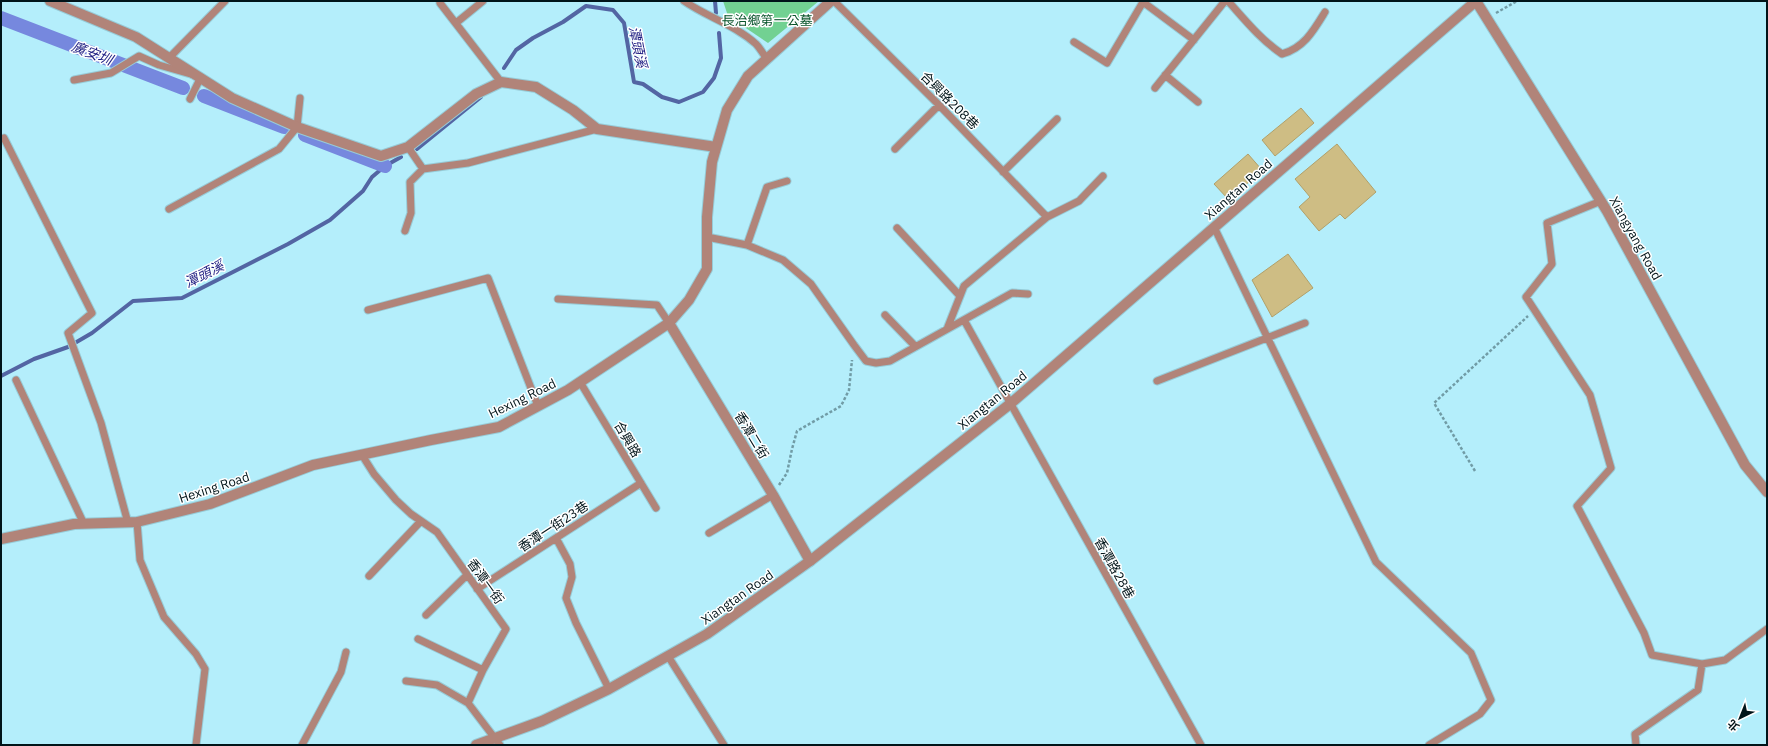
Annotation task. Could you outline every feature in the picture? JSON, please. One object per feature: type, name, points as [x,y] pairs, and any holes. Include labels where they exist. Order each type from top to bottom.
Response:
[{"type":"street","points":[[50,1],[136,37],[232,98],[297,128],[381,156],[408,147],[476,94],[501,82],[536,87],[573,110],[597,129],[716,147]]},
{"type":"street","name":"Hexing Road","points":[[1,539],[74,524],[132,523],[210,504],[313,465],[499,427],[580,382],[669,323],[689,300],[707,269],[707,237],[712,162],[727,110],[748,76],[831,1]]},
{"type":"street","name":"Xiangyang Road","points":[[1476,1],[1601,201],[1745,465],[1767,492]]},
{"type":"street","name":"Xiangtan Road","points":[[476,745],[497,742],[609,689],[707,634],[810,561],[1010,404],[1476,1]]},
{"type":"street","name":"香潭二街","points":[[669,323],[773,495],[810,561]]},
{"type":"lane","points":[[169,58],[225,1]]},
{"type":"lane","points":[[456,23],[483,1]]},
{"type":"lane","points":[[684,1],[697,10],[737,30],[757,45],[767,59]]},
{"type":"lane","name":"合興路208巷","points":[[834,1],[939,105],[1047,217]]},
{"type":"lane","points":[[1155,88],[1227,1],[1255,32],[1282,54],[1292,51],[1309,38],[1325,12]]},
{"type":"lane","points":[[1074,42],[1107,62],[1143,2],[1194,40]]},
{"type":"lane","points":[[440,3],[501,82]]},
{"type":"lane","points":[[74,80],[111,73],[139,56],[159,65],[201,77],[190,98]]},
{"type":"lane","points":[[1165,75],[1198,102]]},
{"type":"lane","points":[[169,209],[279,149],[297,128],[300,98]]},
{"type":"lane","points":[[895,149],[939,105]]},
{"type":"lane","points":[[1003,172],[1057,119]]},
{"type":"lane","points":[[405,231],[411,213],[410,182],[423,169],[468,163],[597,129]]},
{"type":"lane","points":[[4,138],[92,313],[68,333],[76,351],[101,422],[132,523],[140,560],[164,617],[196,654],[205,669],[196,745]]},
{"type":"lane","points":[[408,147],[423,169]]},
{"type":"lane","points":[[948,329],[964,286],[1047,217],[1079,201],[1102,176]]},
{"type":"lane","points":[[747,245],[767,187],[787,181]]},
{"type":"lane","points":[[1601,201],[1547,223],[1552,264],[1526,297],[1590,395],[1610,468],[1577,506],[1644,633],[1652,655],[1702,664],[1725,660],[1767,629]]},
{"type":"lane","points":[[1214,227],[1376,562],[1471,653],[1491,700],[1480,714],[1429,745]]},
{"type":"lane","points":[[897,228],[960,296]]},
{"type":"lane","points":[[707,237],[747,245],[783,260],[812,284],[866,361],[876,363],[890,361],[1012,293],[1028,294]]},
{"type":"lane","points":[[368,310],[488,278],[538,406]]},
{"type":"lane","points":[[558,299],[657,305],[669,323]]},
{"type":"lane","points":[[885,316],[915,346]]},
{"type":"lane","name":"香潭路28巷","points":[[964,320],[1200,745]]},
{"type":"lane","points":[[1157,381],[1305,322]]},
{"type":"lane","points":[[16,380],[84,524]]},
{"type":"lane","name":"合興路","points":[[580,382],[656,508]]},
{"type":"lane","name":"香潭一街","points":[[362,455],[374,474],[396,500],[437,532],[506,629],[483,670],[468,703]]},
{"type":"lane","name":"香潭一街23巷","points":[[477,589],[641,483]]},
{"type":"lane","points":[[709,533],[773,495]]},
{"type":"lane","points":[[369,576],[421,521]]},
{"type":"lane","points":[[556,538],[570,564],[572,577],[566,598],[576,623],[609,689]]},
{"type":"lane","points":[[426,615],[467,575]]},
{"type":"lane","points":[[418,639],[483,670]]},
{"type":"lane","points":[[302,745],[340,672],[346,652]]},
{"type":"lane","points":[[668,656],[724,745]]},
{"type":"lane","points":[[1636,745],[1635,734],[1698,690],[1702,664]]},
{"type":"lane","points":[[406,681],[437,685],[468,703],[497,742]]},
{"type":"path","points":[[1487,18],[1517,1]]},
{"type":"path","points":[[1475,472],[1434,403],[1534,310]]},
{"type":"path","points":[[773,495],[788,472],[797,430],[841,406],[849,390],[854,345]]},
{"type":"green space","name":"長治鄉第一公墓","points":[[723,1],[819,1],[768,43],[728,16]]},
{"type":"building","points":[[1301,108],[1314,123],[1275,156],[1262,140]]},
{"type":"building","points":[[1337,144],[1376,192],[1345,219],[1340,214],[1319,231],[1299,207],[1310,197],[1295,179]]},
{"type":"building","points":[[1248,154],[1262,170],[1229,200],[1214,184]]},
{"type":"building","points":[[1288,254],[1313,288],[1272,317],[1252,280]]},
{"type":"waterway","points":[[715,1],[716,13]]},
{"type":"waterway","name":"潭頭溪","points":[[504,68],[516,50],[533,38],[563,22],[586,6],[613,10],[624,23],[634,82],[643,84],[662,97],[679,102],[703,92],[714,78],[721,58],[719,33]]},
{"type":"waterway","name":"廣安圳","points":[[1,18],[183,88]]},
{"type":"waterway","name":"廣安圳","points":[[204,96],[284,127]]},
{"type":"waterway","name":"潭頭溪","points":[[417,149],[481,97]]},
{"type":"waterway","name":"廣安圳","points":[[305,135],[385,166]]},
{"type":"waterway","name":"潭頭溪","points":[[1,376],[34,359],[68,347],[92,333],[133,301],[182,298],[288,244],[330,220],[363,191],[372,177],[385,166],[401,157]]}]
